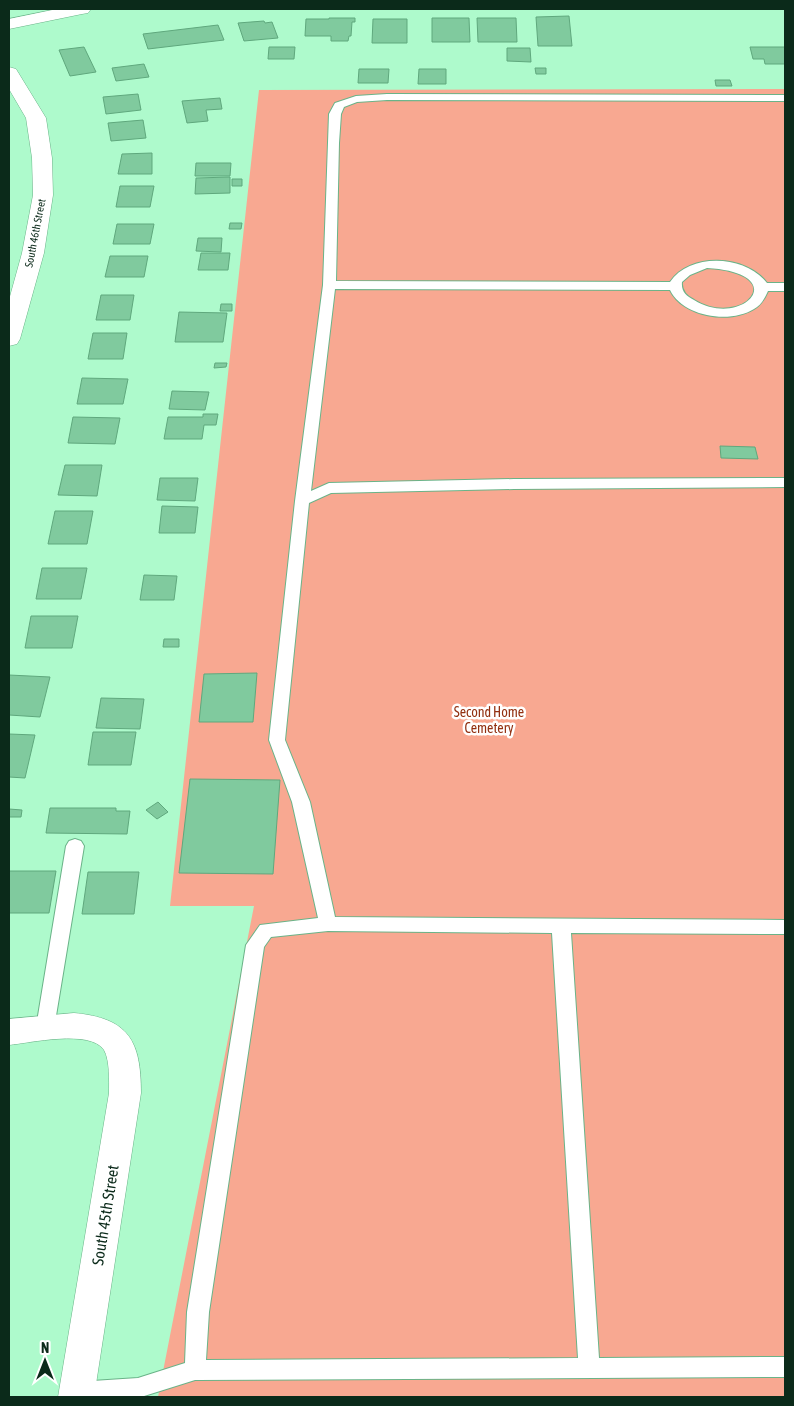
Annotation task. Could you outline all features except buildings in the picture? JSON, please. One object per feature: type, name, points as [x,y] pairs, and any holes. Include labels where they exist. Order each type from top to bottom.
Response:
[{"type":"street","points":[[9,24],[82,9]]},
{"type":"street","name":"South 46th Street","points":[[9,73],[36,118],[42,158],[43,195],[34,253],[9,338]]},
{"type":"street","name":"South 45th Street","points":[[45,1028],[64,1026],[94,1029],[110,1036],[120,1052],[125,1070],[125,1093],[77,1394]]},
{"type":"street","points":[[9,1032],[45,1028]]},
{"type":"lane","points":[[328,924],[301,802],[277,740],[302,501],[329,285],[333,143],[335,114],[339,105],[356,99],[387,97],[785,98]]},
{"type":"lane","points":[[722,264],[748,272],[757,279],[761,287],[761,295],[752,305],[736,311],[722,312],[696,307],[685,301],[678,294],[676,286],[677,278],[694,267],[722,264]]},
{"type":"lane","points":[[329,285],[676,286]]},
{"type":"lane","points":[[761,287],[785,288]]},
{"type":"lane","points":[[302,501],[329,488],[514,484],[785,483]]},
{"type":"lane","points":[[45,1028],[75,846]]},
{"type":"lane","points":[[195,1370],[198,1312],[255,945],[266,930],[328,924],[785,927]]},
{"type":"lane","points":[[561,926],[589,1367]]},
{"type":"lane","points":[[77,1394],[138,1388],[195,1370],[785,1367]]},
{"type":"green space","name":"Second Home Cemetery","points":[[785,89],[785,1397],[158,1397],[254,906],[170,906],[259,90]]}]
